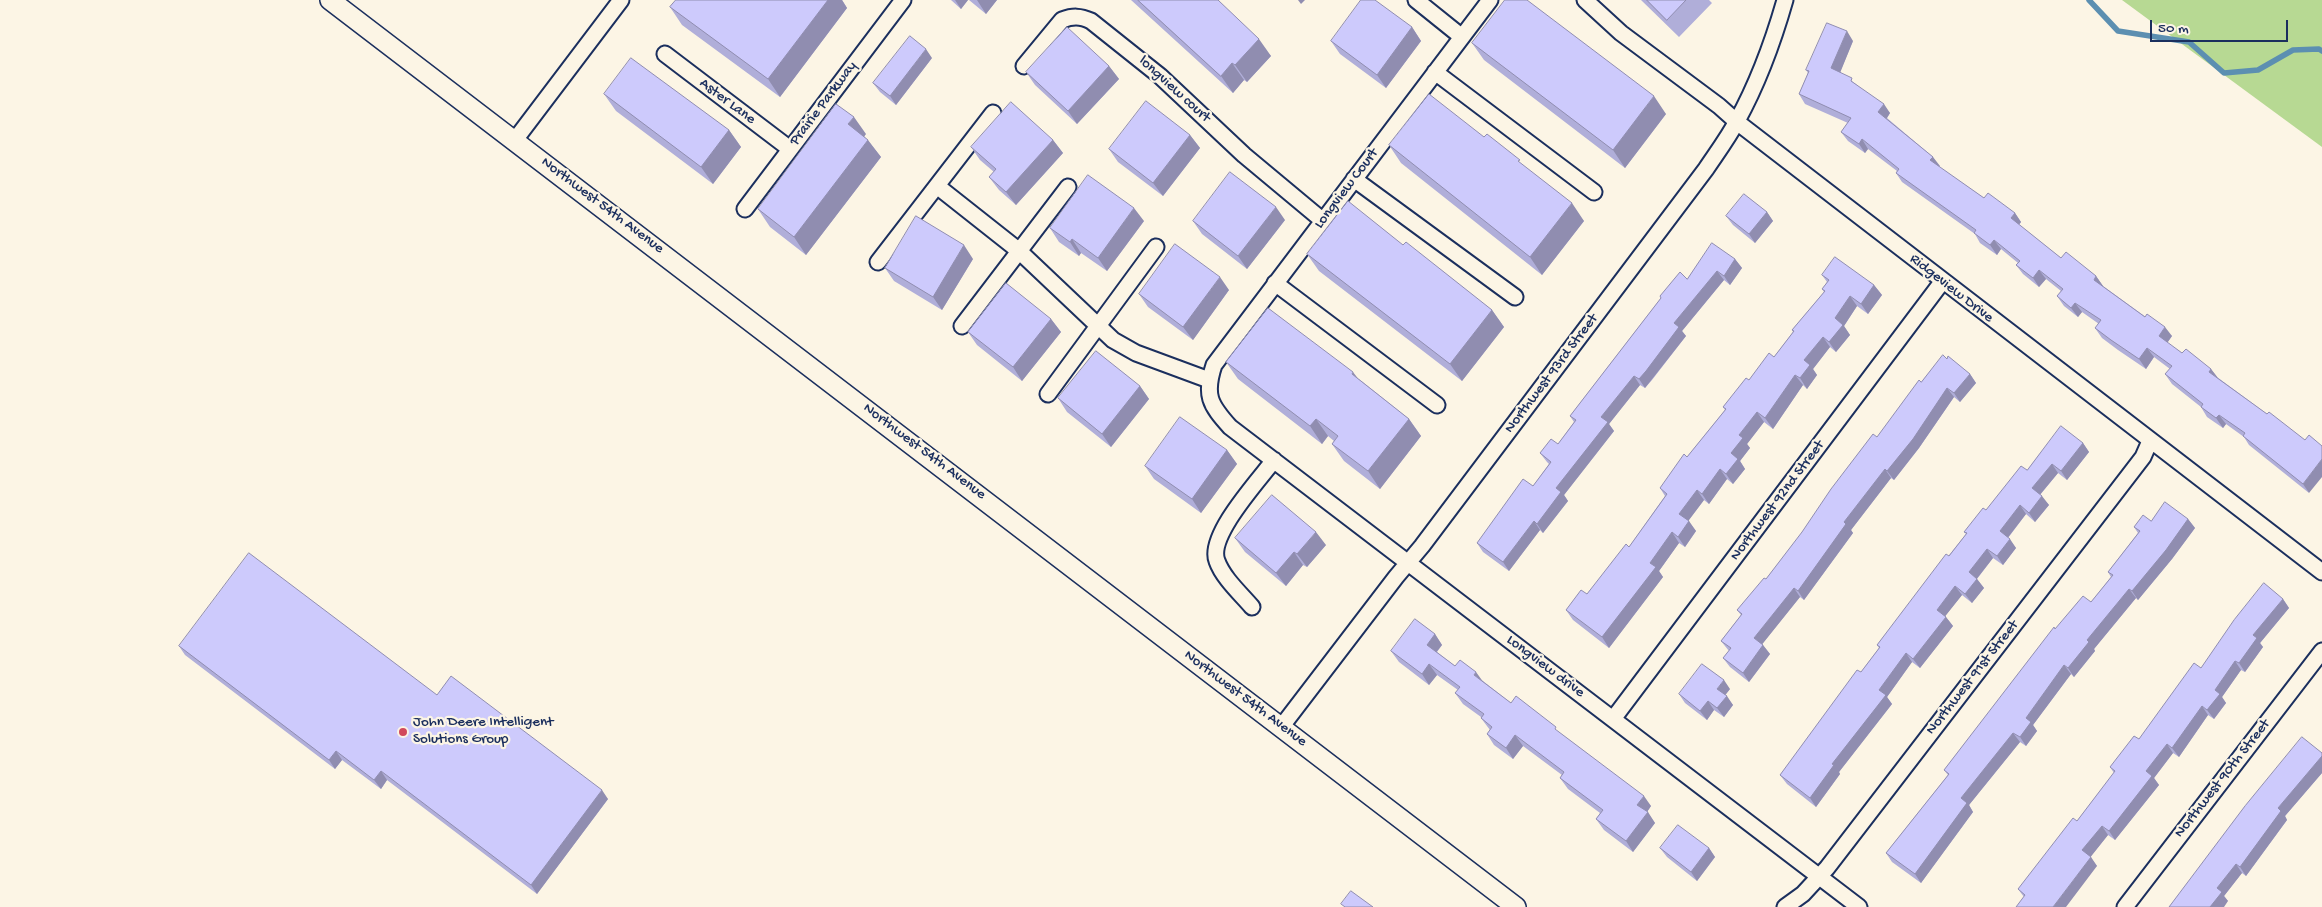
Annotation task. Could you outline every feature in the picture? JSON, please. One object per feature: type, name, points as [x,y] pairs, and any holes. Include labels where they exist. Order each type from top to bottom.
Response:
[{"type":"street","name":"Northwest 54th Avenue","points":[[330,0],[1282,726],[1516,907]]},
{"type":"street","points":[[515,140],[621,0]]},
{"type":"street","points":[[1416,0],[1462,37]]},
{"type":"street","name":"Longview Court","points":[[1209,380],[1218,359],[1490,0]]},
{"type":"street","name":"Ridgeview Drive","points":[[1585,0],[1621,33],[1719,106],[1942,282],[2322,572]]},
{"type":"street","name":"Northwest 93rd Street","points":[[1282,726],[1694,186],[1737,122],[1757,80],[1785,0]]},
{"type":"street","name":"Prairie Parkway","points":[[745,209],[897,2]]},
{"type":"street","name":"longview court","points":[[1024,66],[1062,20],[1071,16],[1082,16],[1091,21],[1160,76],[1244,155],[1322,220]]},
{"type":"street","name":"Aster Lane","points":[[665,54],[790,149]]},
{"type":"street","points":[[1435,72],[1594,192]]},
{"type":"street","points":[[878,262],[993,113]]},
{"type":"street","name":"longview court","points":[[1354,179],[1515,297]]},
{"type":"street","points":[[937,186],[1018,250],[1113,340],[1136,353],[1209,380]]},
{"type":"street","points":[[962,326],[1068,186]]},
{"type":"street","points":[[1048,394],[1156,247]]},
{"type":"street","name":"Northwest 92nd Street","points":[[1613,719],[1942,282]]},
{"type":"street","points":[[1275,283],[1437,405]]},
{"type":"street","name":"Longview drive","points":[[1209,380],[1209,395],[1214,409],[1230,427],[1859,907]]},
{"type":"street","name":"Northwest 91st Street","points":[[1785,907],[1803,894],[1820,877],[2143,457],[2150,441]]},
{"type":"street","points":[[1252,607],[1225,575],[1217,562],[1215,553],[1223,529],[1274,460]]},
{"type":"street","name":"Northwest 90th Street","points":[[2125,907],[2322,651]]},
{"type":"green space","points":[[2122,0],[2322,0],[2322,147]]},
{"type":"building","points":[[676,0],[828,0],[768,79],[670,7]]},
{"type":"building","points":[[1138,0],[1218,0],[1259,39],[1235,65],[1232,63],[1221,76]]},
{"type":"building","points":[[1361,0],[1375,0],[1412,27],[1377,75],[1331,41]]},
{"type":"building","points":[[1505,0],[1527,0],[1654,96],[1613,150],[1472,43]]},
{"type":"building","points":[[1647,0],[1686,0],[1667,20]]},
{"type":"building","points":[[1827,23],[1847,31],[1831,68],[1852,78],[1851,81],[1884,104],[1878,112],[1933,157],[1930,160],[1984,198],[1988,193],[2015,213],[2011,218],[2061,258],[2066,252],[2096,276],[2094,280],[2145,317],[2147,314],[2165,327],[2159,336],[2182,353],[2186,349],[2211,369],[2209,372],[2267,414],[2269,412],[2305,440],[2309,435],[2322,446],[2322,459],[2303,484],[2243,436],[2245,433],[2219,415],[2216,418],[2201,407],[2203,404],[2165,374],[2172,366],[2147,348],[2139,359],[2111,340],[2095,328],[2101,320],[2075,303],[2071,308],[2057,296],[2063,289],[2039,270],[2033,278],[2016,265],[2020,261],[1994,240],[1990,245],[1974,233],[1976,230],[1896,173],[1899,169],[1862,139],[1859,144],[1841,132],[1851,118],[1799,94],[1809,71],[1806,70]]},
{"type":"building","points":[[1067,27],[1109,66],[1068,111],[1026,72]]},
{"type":"building","points":[[910,36],[926,49],[890,96],[873,83]]},
{"type":"building","points":[[631,58],[729,130],[701,167],[604,94]]},
{"type":"building","points":[[1429,94],[1484,137],[1487,134],[1572,203],[1530,257],[1389,145]]},
{"type":"building","points":[[1146,101],[1190,135],[1153,183],[1109,149]]},
{"type":"building","points":[[1011,102],[1053,140],[1006,192],[989,177],[996,169],[971,147]]},
{"type":"building","points":[[836,104],[854,117],[848,124],[868,140],[794,237],[758,209]]},
{"type":"building","points":[[1230,172],[1276,207],[1238,256],[1193,221]]},
{"type":"building","points":[[1088,175],[1134,208],[1098,258],[1072,239],[1070,242],[1050,228]]},
{"type":"building","points":[[1744,194],[1767,212],[1749,234],[1726,216]]},
{"type":"building","points":[[1348,201],[1403,245],[1406,242],[1492,310],[1450,364],[1307,254]]},
{"type":"building","points":[[916,216],[964,245],[933,297],[885,268]]},
{"type":"building","points":[[1712,243],[1735,259],[1724,276],[1717,271],[1674,323],[1679,327],[1646,371],[1639,379],[1634,376],[1601,417],[1608,422],[1556,488],[1561,492],[1537,524],[1534,521],[1503,562],[1477,543],[1523,479],[1533,486],[1551,462],[1540,453],[1551,439],[1558,444],[1576,420],[1570,416],[1661,298],[1660,296],[1680,272],[1687,279]]},
{"type":"building","points":[[1175,244],[1220,277],[1183,327],[1139,294]]},
{"type":"building","points":[[1835,257],[1874,285],[1861,304],[1850,296],[1835,318],[1843,325],[1829,342],[1823,337],[1804,360],[1810,365],[1800,378],[1795,375],[1765,418],[1757,412],[1739,435],[1743,438],[1731,453],[1738,459],[1726,474],[1720,469],[1702,494],[1697,490],[1679,514],[1689,521],[1678,537],[1672,532],[1650,563],[1656,567],[1602,637],[1566,610],[1581,590],[1587,594],[1626,544],[1629,547],[1667,494],[1660,488],[1684,454],[1687,457],[1726,409],[1723,407],[1746,378],[1749,380],[1769,353],[1774,357],[1794,331],[1792,330],[1825,291],[1822,289],[1829,280],[1822,275]]},
{"type":"building","points":[[1006,283],[1051,319],[1013,367],[968,332]]},
{"type":"building","points":[[1268,308],[1353,372],[1352,374],[1409,419],[1368,471],[1332,444],[1338,436],[1316,419],[1310,426],[1226,362]]},
{"type":"building","points":[[1096,351],[1140,386],[1102,434],[1058,398]]},
{"type":"building","points":[[1943,355],[1947,359],[1948,356],[1970,374],[1954,393],[1947,388],[1913,439],[1887,471],[1885,469],[1844,522],[1846,524],[1798,591],[1794,588],[1754,638],[1763,645],[1743,673],[1723,658],[1731,648],[1721,641],[1742,614],[1737,610],[1764,578],[1766,579],[1873,434],[1877,437],[1919,380],[1921,382]]},
{"type":"building","points":[[1180,417],[1227,450],[1192,499],[1145,466]]},
{"type":"building","points":[[2061,426],[2083,443],[2061,471],[2052,464],[2032,488],[2042,496],[2029,513],[2020,505],[2000,531],[2010,539],[1997,556],[1987,549],[1969,572],[1977,579],[1965,594],[1955,586],[1937,610],[1946,617],[1913,659],[1906,653],[1879,690],[1886,695],[1832,764],[1834,765],[1810,798],[1780,775],[1857,670],[1861,672],[1880,647],[1877,645],[1946,554],[1949,556],[1967,533],[1964,532],[1983,508],[1986,510],[2021,466],[2027,470]]},
{"type":"building","points":[[1272,495],[1316,532],[1297,554],[1294,552],[1276,573],[1235,538]]},
{"type":"building","points":[[2165,502],[2188,519],[2166,550],[2132,591],[2129,589],[2087,640],[2089,642],[2068,668],[2064,665],[2026,718],[2031,722],[2020,737],[2013,733],[1961,798],[1967,803],[1915,874],[1886,853],[1949,774],[1944,770],[2054,627],[2055,629],[2083,596],[2091,602],[2113,575],[2108,572],[2140,531],[2134,527],[2143,515],[2151,521]]},
{"type":"building","name":"John Deere Intelligent Solutions Group","points":[[249,553],[437,695],[451,676],[602,790],[531,885],[381,771],[374,780],[336,751],[329,760],[179,646]]},
{"type":"building","points":[[2264,583],[2283,599],[2253,635],[2257,638],[2239,663],[2235,661],[2215,690],[2220,694],[2207,710],[2202,706],[2172,748],[2167,744],[2146,771],[2152,776],[2109,831],[2102,826],[2082,850],[2091,857],[2053,907],[2016,907],[2025,895],[2018,889],[2073,818],[2077,821],[2115,771],[2110,767],[2134,736],[2139,739],[2194,663],[2201,668],[2234,620]]},
{"type":"building","points":[[1415,619],[1435,634],[1427,645],[1455,666],[1460,660],[1476,672],[1474,675],[1511,703],[1516,696],[1556,727],[1555,729],[1644,796],[1637,805],[1648,812],[1626,841],[1596,819],[1603,810],[1560,778],[1564,772],[1515,735],[1506,748],[1487,734],[1492,727],[1481,718],[1484,714],[1455,693],[1460,687],[1429,664],[1422,674],[1391,651]]},
{"type":"building","points":[[1702,664],[1724,680],[1717,689],[1727,696],[1717,708],[1708,701],[1700,711],[1679,694]]},
{"type":"building","points":[[2302,737],[2322,753],[2322,756],[2278,808],[2281,811],[2240,867],[2236,864],[2217,888],[2222,892],[2210,907],[2169,907],[2245,806]]},
{"type":"building","points":[[1678,825],[1709,848],[1691,872],[1660,848]]},
{"type":"building","points":[[1351,891],[1373,907],[1345,907],[1341,904]]},
{"type":"waterway","points":[[2089,0],[2118,31],[2189,42],[2224,73],[2258,70],[2293,50],[2319,49],[2322,51]]},
{"type":"place","name":"John Deere Intelligent Solutions Group","points":[[403,732]]}]
